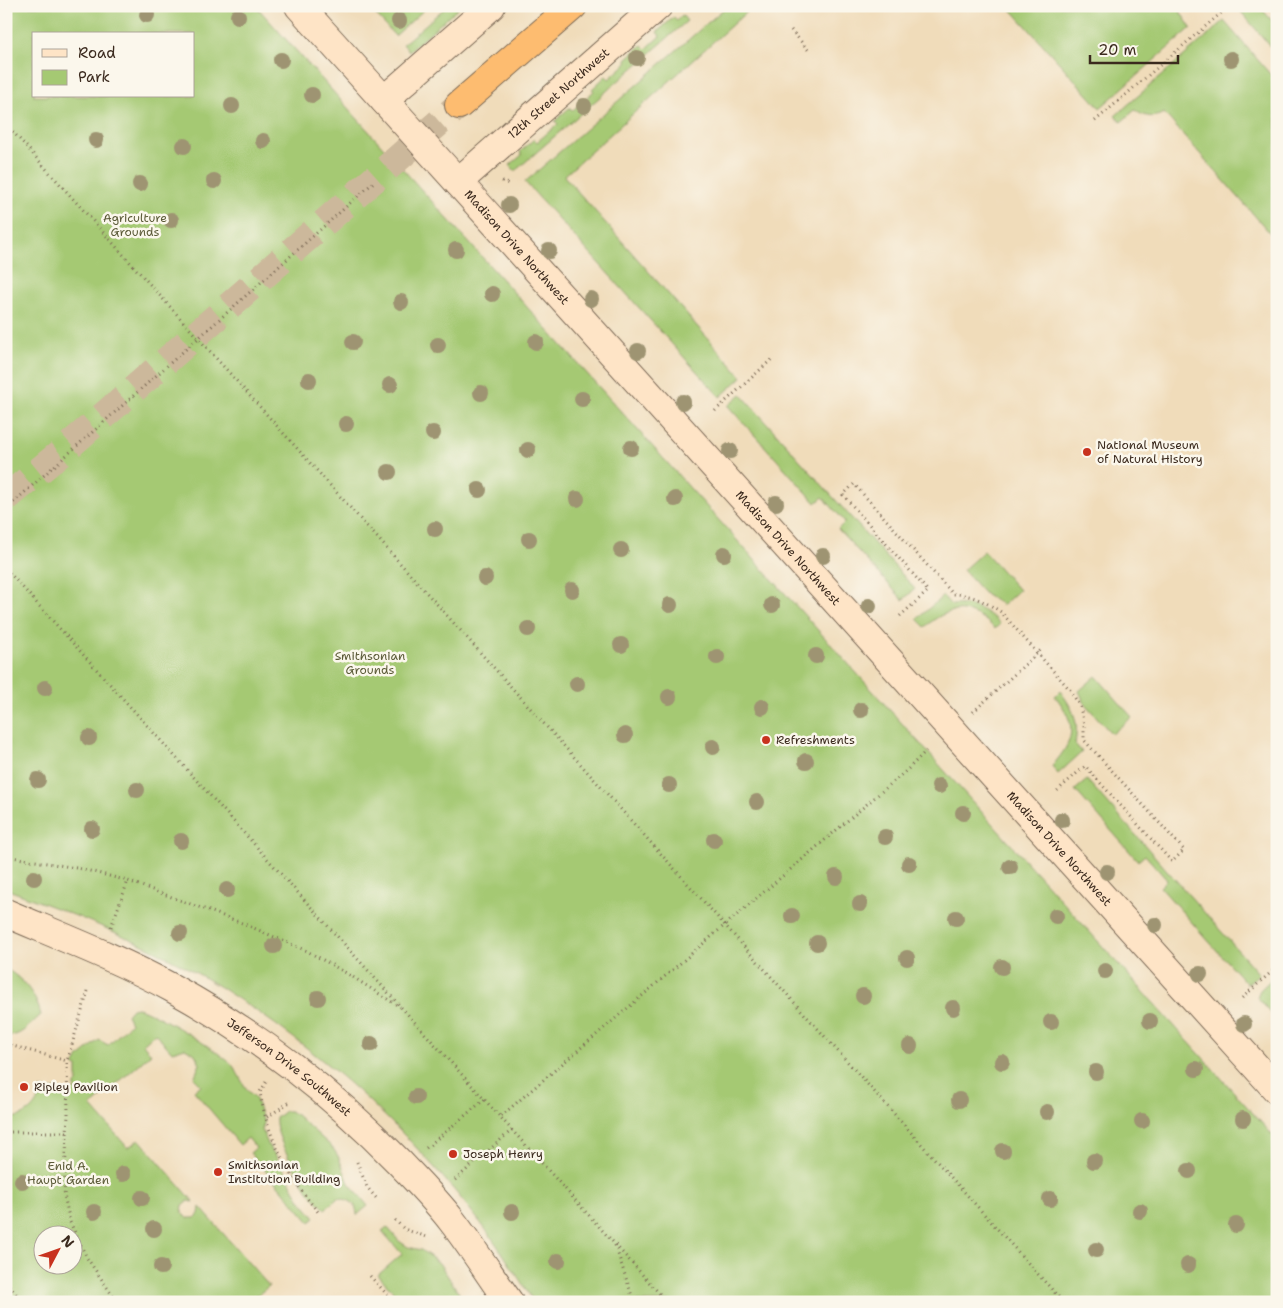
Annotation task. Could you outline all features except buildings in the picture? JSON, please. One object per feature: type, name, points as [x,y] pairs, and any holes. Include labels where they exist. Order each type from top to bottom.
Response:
[{"type":"highway","points":[[459,106],[573,6]]},
{"type":"street","name":"Madison Drive Northwest","points":[[300,6],[1277,1090]]},
{"type":"street","points":[[384,100],[491,6]]},
{"type":"street","name":"12th Street Northwest","points":[[458,182],[658,6]]},
{"type":"street","name":"Jefferson Drive Southwest","points":[[6,913],[126,965],[171,987],[283,1058],[339,1103],[418,1182],[452,1220],[508,1302]]},
{"type":"path","points":[[1095,121],[1227,8]]},
{"type":"path","points":[[791,30],[810,52]]},
{"type":"path","points":[[6,124],[1063,1302]]},
{"type":"path","points":[[6,510],[375,181]]},
{"type":"path","points":[[715,411],[772,359]]},
{"type":"path","points":[[900,616],[928,591],[843,494],[854,484],[953,594],[974,597],[1001,612],[1038,653],[1071,691],[1080,707],[1084,725],[1084,740],[1184,850],[1172,862],[1085,766],[1057,791]]},
{"type":"path","points":[[6,569],[667,1302]]},
{"type":"path","points":[[975,710],[1042,650]]},
{"type":"path","points":[[501,1116],[907,770],[926,750]]},
{"type":"path","points":[[6,856],[82,869],[128,881],[242,923],[307,951],[405,1010]]},
{"type":"path","points":[[110,930],[128,881]]},
{"type":"path","points":[[1242,998],[1277,967]]},
{"type":"path","points":[[88,990],[67,1061],[67,1132],[64,1196],[70,1222],[87,1258],[117,1302]]},
{"type":"path","points":[[6,1044],[67,1061]]},
{"type":"path","points":[[269,1077],[260,1092],[266,1117],[279,1152],[304,1196],[320,1214]]},
{"type":"path","points":[[426,1148],[485,1098]]},
{"type":"path","points":[[266,1117],[290,1102]]},
{"type":"path","points":[[458,1178],[513,1129]]},
{"type":"path","points":[[6,1132],[67,1132]]},
{"type":"path","points":[[356,1159],[367,1187],[377,1199]]},
{"type":"path","points":[[395,1220],[404,1229],[427,1237]]},
{"type":"path","points":[[614,1242],[634,1302]]},
{"type":"path","points":[[370,1276],[394,1302]]},
{"type":"path","points":[[6,1282],[15,1295],[24,1302]]},
{"type":"path","points":[[8,1302],[15,1295]]},
{"type":"green space","name":"Smithsonian Grounds","points":[[6,6],[256,6],[1277,1140],[1277,1302],[534,1302],[489,1234],[443,1177],[380,1111],[312,1052],[238,999],[177,962],[105,928],[6,889]]},
{"type":"green space","points":[[368,6],[428,6],[395,36]]},
{"type":"green space","points":[[447,6],[461,6],[409,51],[403,44]]},
{"type":"green space","points":[[727,6],[753,6],[564,176],[742,377],[720,397],[525,182]]},
{"type":"green space","points":[[1008,6],[1105,6],[1133,10],[1180,6],[1181,13],[1191,28],[1100,108]]},
{"type":"green space","points":[[1236,6],[1259,6],[1277,26],[1277,54]]},
{"type":"green space","points":[[682,15],[687,21],[515,171],[510,165],[522,155],[520,152],[534,139],[537,142],[558,124],[555,121],[569,108],[572,111],[594,91],[592,89],[606,76],[609,79],[628,62],[626,59],[642,45],[646,49],[660,36],[657,32],[674,17],[677,20]]},
{"type":"green space","points":[[1224,21],[1277,82],[1277,241],[1164,113],[1149,116],[1135,110],[1121,122],[1115,116]]},
{"type":"green space","points":[[741,394],[915,589],[903,600],[838,529],[845,522],[823,497],[816,503],[728,406]]},
{"type":"green space","points":[[984,551],[1019,590],[1003,605],[986,595],[963,570]]},
{"type":"green space","points":[[943,596],[951,605],[965,605],[978,608],[989,614],[1000,624],[995,629],[978,615],[960,611],[943,615],[925,627],[917,619]]},
{"type":"green space","points":[[1096,676],[1132,717],[1112,734],[1085,704],[1079,691]]},
{"type":"green space","points":[[1060,691],[1069,704],[1074,716],[1076,722],[1075,744],[1082,752],[1058,774],[1052,766],[1060,757],[1071,732],[1067,716],[1055,696]]},
{"type":"green space","points":[[1087,780],[1259,974],[1247,984],[1160,887],[1167,880],[1145,855],[1138,861],[1075,790]]},
{"type":"green space","points":[[6,969],[28,988],[36,1001],[41,1015],[21,1033],[11,1036],[6,1035]]},
{"type":"green space","points":[[1277,974],[1277,1020],[1257,997],[1260,990]]},
{"type":"green space","name":"Enid A. Haupt Garden","points":[[137,1008],[157,1016],[202,1042],[233,1066],[245,1087],[255,1097],[264,1123],[262,1130],[271,1151],[275,1154],[300,1200],[315,1218],[310,1222],[250,1153],[256,1148],[248,1138],[240,1145],[194,1091],[201,1085],[194,1078],[200,1064],[195,1054],[185,1048],[172,1052],[155,1033],[143,1044],[151,1054],[91,1106],[128,1148],[139,1139],[194,1202],[188,1201],[183,1205],[182,1213],[187,1218],[195,1218],[199,1214],[200,1207],[269,1286],[249,1302],[6,1302],[6,1118],[13,1118],[30,1111],[37,1101],[41,1089],[75,1091],[77,1067],[74,1066],[79,1057],[99,1040],[108,1045],[131,1023],[127,1015],[132,1009]]},
{"type":"green space","points":[[285,1111],[295,1114],[332,1147],[338,1156],[349,1183],[368,1206],[357,1215],[354,1204],[349,1201],[338,1198],[325,1209],[309,1192],[293,1166],[278,1134],[276,1118]]},
{"type":"green space","points":[[387,1227],[399,1241],[408,1247],[421,1250],[439,1263],[465,1302],[407,1302],[400,1299],[378,1275],[402,1254],[382,1231]]},
{"type":"tunnel","points":[[6,498],[62,452],[459,105]]},
{"type":"place","name":"National Museum of Natural History","points":[[1087,452]]},
{"type":"place","name":"Refreshments","points":[[766,740]]},
{"type":"place","name":"Ripley Pavilion","points":[[24,1087]]},
{"type":"place","name":"Joseph Henry","points":[[453,1154]]},
{"type":"place","name":"Smithsonian Institution Building","points":[[218,1172]]},
{"type":"park label","name":"Agriculture Grounds","points":[[135,225]]}]
